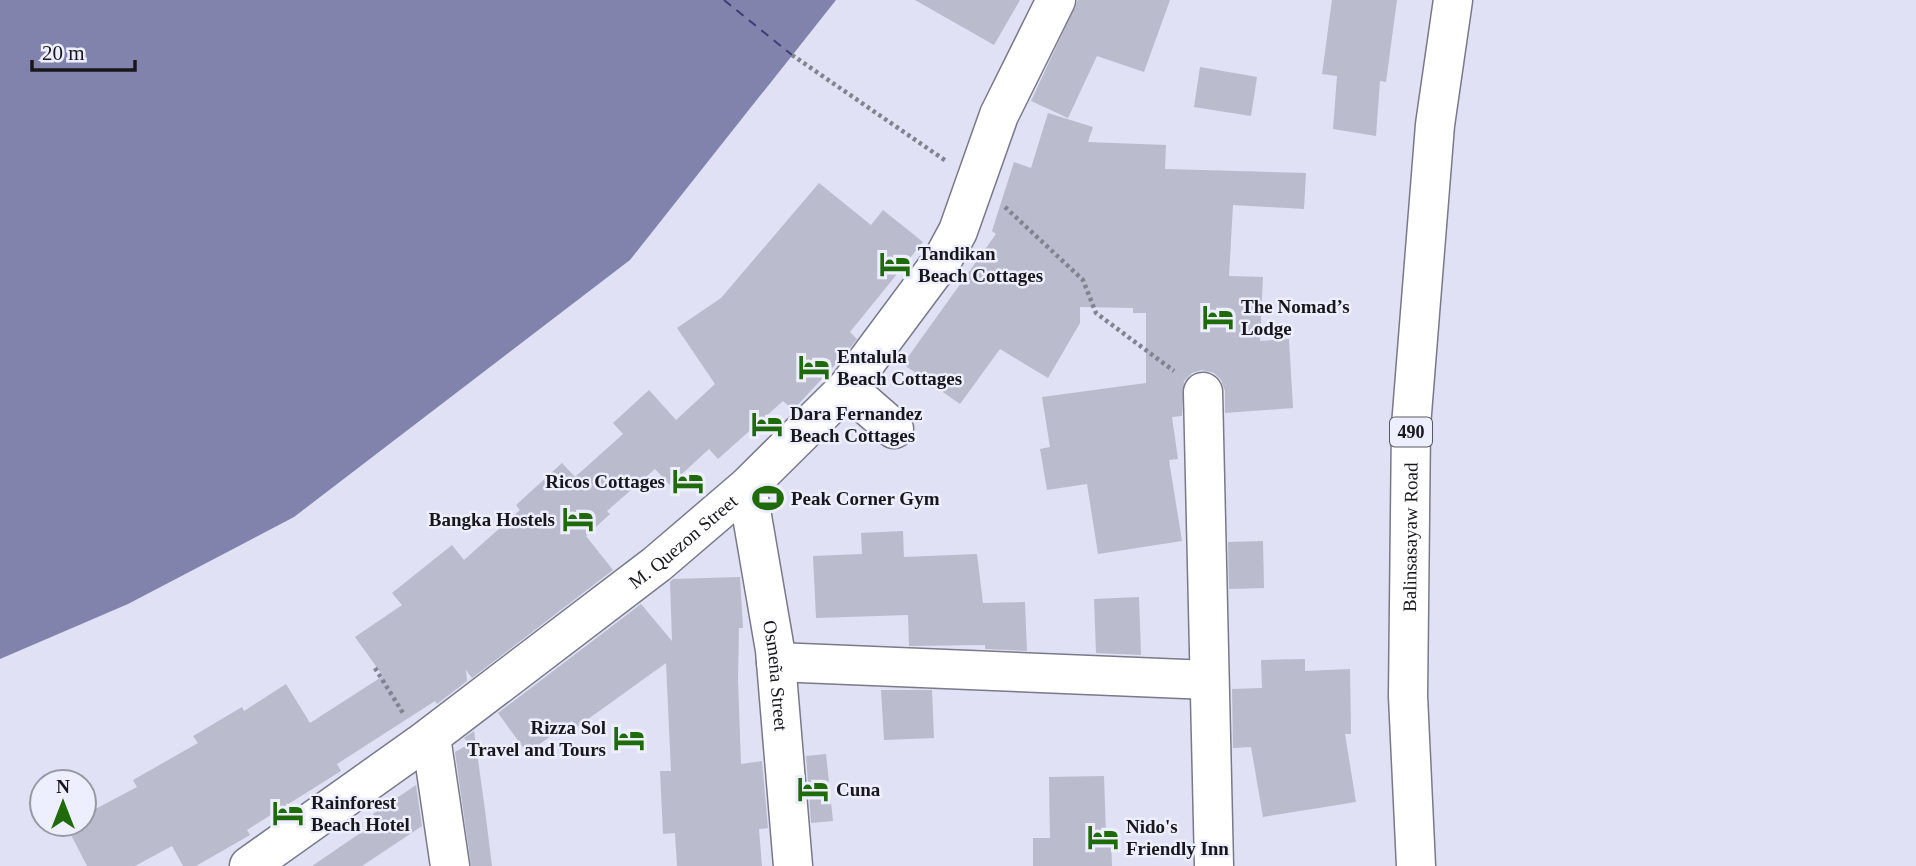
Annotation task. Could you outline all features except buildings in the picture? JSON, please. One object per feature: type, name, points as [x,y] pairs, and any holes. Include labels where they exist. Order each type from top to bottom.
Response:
[{"type":"street","name":"M. Quezon Street","points":[[249,866],[426,740],[657,564],[747,487],[847,388],[943,259],[963,220],[999,116],[1056,0]]},
{"type":"street","name":"Balinsasayaw Road","points":[[1416,866],[1408,696],[1411,426],[1436,125],[1453,0]]},
{"type":"street","points":[[847,388],[894,429]]},
{"type":"street","points":[[1203,392],[1214,866]]},
{"type":"street","name":"Osmeña Street","points":[[747,487],[776,662],[793,866]]},
{"type":"street","points":[[776,662],[1209,680]]},
{"type":"street","points":[[426,740],[450,866]]},
{"type":"path","points":[[792,55],[976,182],[1083,280],[1096,313],[1203,392]]},
{"type":"path","points":[[375,668],[426,740]]},
{"type":"water","points":[[0,0],[836,0],[630,260],[294,517],[128,604],[0,659]]},
{"type":"ferry route","points":[[724,0],[792,55]]},
{"type":"place","name":"Tandikan Beach Cottages","points":[[895,264]]},
{"type":"place","name":"The Nomad’s Lodge","points":[[1218,317]]},
{"type":"place","name":"Entalula Beach Cottages","points":[[814,367]]},
{"type":"place","name":"Dara Fernandez Beach Cottages","points":[[767,424]]},
{"type":"place","name":"Ricos Cottages","points":[[688,481]]},
{"type":"place","name":"Peak Corner Gym","points":[[768,498]]},
{"type":"place","name":"Bangka Hostels","points":[[578,519]]},
{"type":"place","name":"Rizza Sol Travel and Tours","points":[[629,738]]},
{"type":"place","name":"Cuna","points":[[813,789]]},
{"type":"place","name":"Rainforest Beach Hotel","points":[[288,813]]},
{"type":"place","name":"Nido's Friendly Inn","points":[[1103,837]]}]
